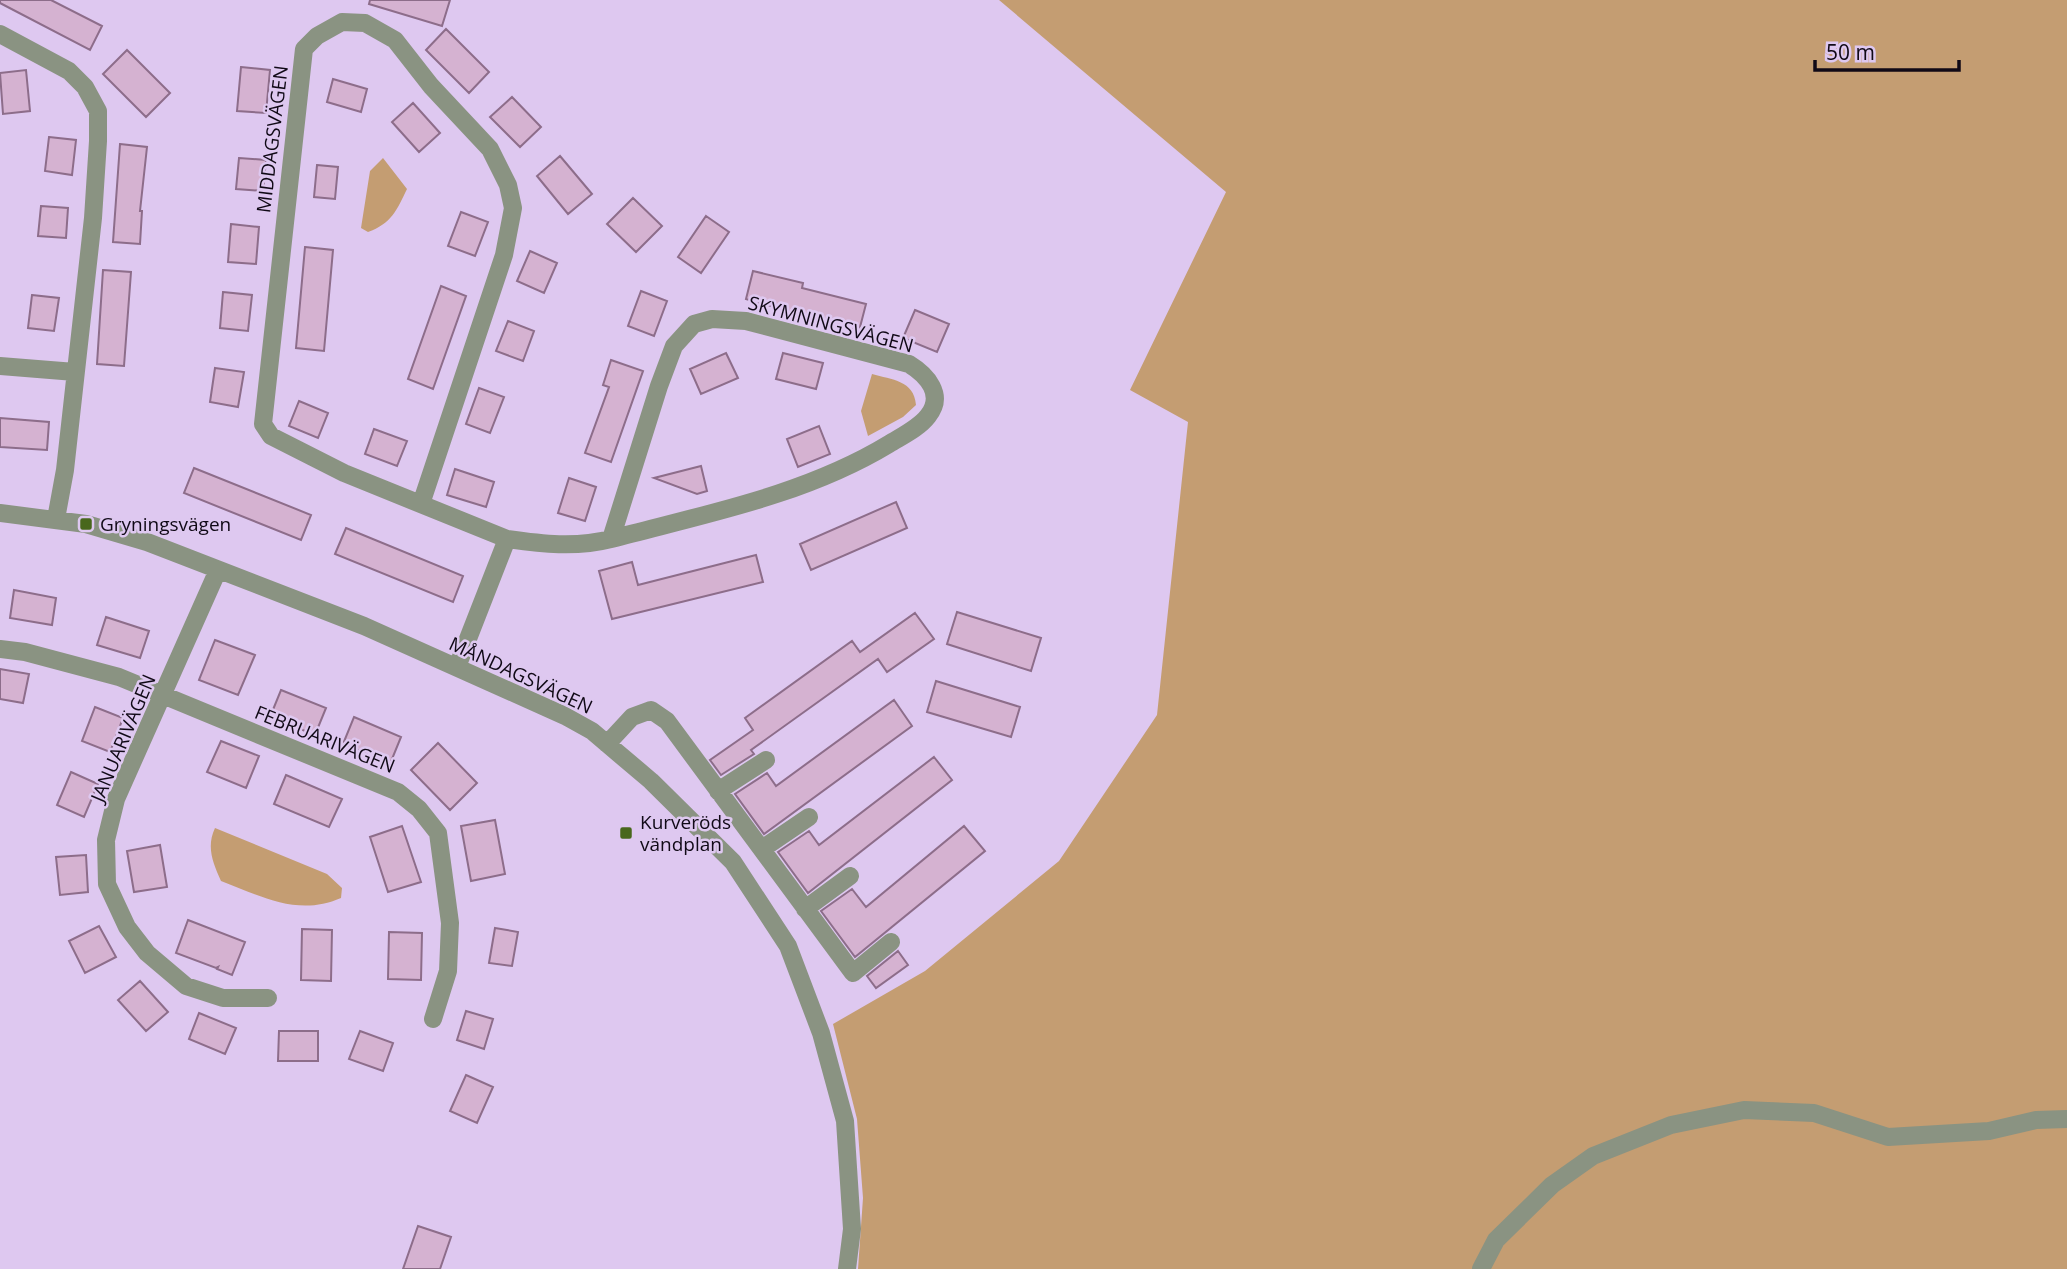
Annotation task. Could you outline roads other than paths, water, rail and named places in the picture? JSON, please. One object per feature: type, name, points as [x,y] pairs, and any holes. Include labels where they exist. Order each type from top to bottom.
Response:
[{"type":"street","name":"MIDDAGSVÄGEN","points":[[421,504],[504,255],[513,208],[508,185],[490,149],[431,86],[396,40],[365,23],[342,22],[317,36],[304,49],[263,424],[271,436],[344,473],[421,504],[507,538]]},
{"type":"street","points":[[0,34],[69,71],[85,86],[97,111],[98,141],[93,218],[65,470],[56,519]]},
{"type":"street","name":"SKYMNINGSVÄGEN","points":[[507,538],[542,544],[588,544],[611,539],[738,506],[806,484],[868,456],[913,429],[929,415],[934,404],[933,387],[925,374],[909,364],[746,321],[712,319],[694,324],[674,346],[611,539]]},
{"type":"street","points":[[0,366],[75,372]]},
{"type":"street","name":"MÅNDAGSVÄGEN","points":[[0,513],[86,524],[147,542],[364,626],[565,716],[592,731],[651,781],[733,862],[788,946],[821,1033],[845,1121],[852,1229],[847,1269]]},
{"type":"street","points":[[457,667],[507,538]]},
{"type":"street","name":"JANUARIVÄGEN","points":[[218,570],[117,799],[106,841],[107,884],[127,927],[146,953],[186,986],[223,998],[268,998]]},
{"type":"street","name":"FEBRUARIVÄGEN","points":[[0,649],[68,662],[119,677],[398,792],[419,809],[438,833],[450,923],[449,971],[433,1019]]},
{"type":"street","points":[[607,744],[632,717],[651,710],[667,721],[852,973],[891,942]]},
{"type":"street","points":[[718,791],[766,760]]},
{"type":"street","points":[[762,849],[809,817]]},
{"type":"street","points":[[806,909],[850,876]]},
{"type":"street","points":[[1481,1269],[1496,1240],[1552,1185],[1593,1156],[1671,1125],[1744,1110],[1814,1113],[1888,1137],[1989,1131],[2036,1120],[2067,1119]]},
{"type":"place","name":"Gryningsvägen","points":[[86,524]]},
{"type":"place","name":"Kurveröds vändplan","points":[[626,833]]}]
